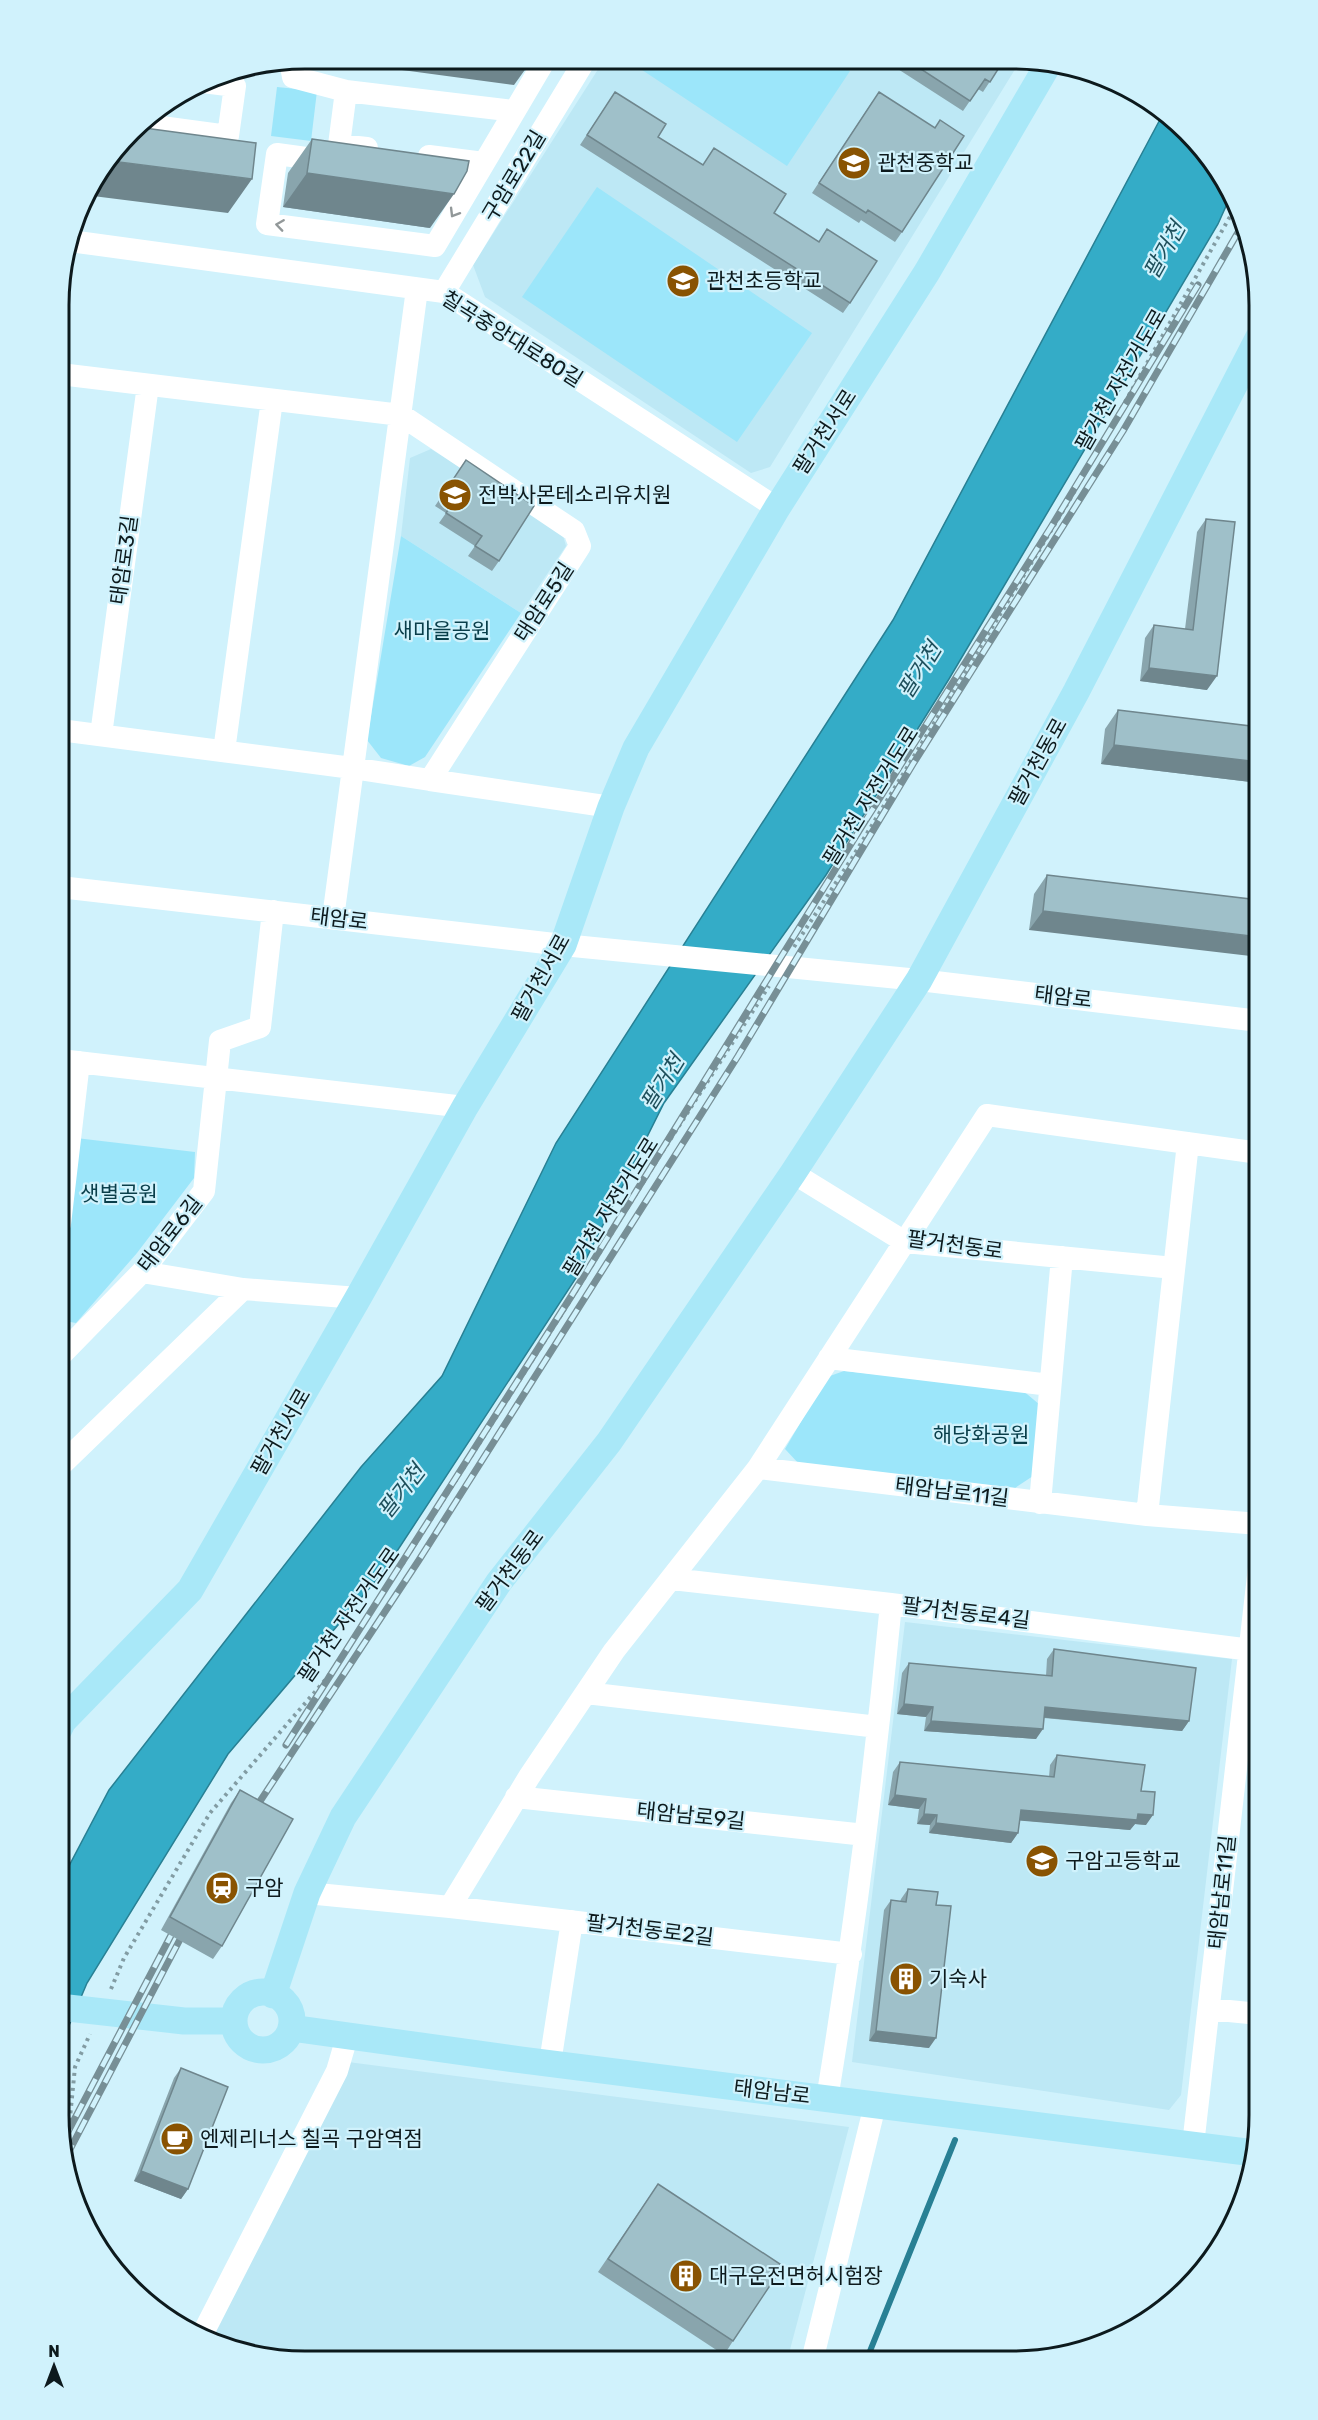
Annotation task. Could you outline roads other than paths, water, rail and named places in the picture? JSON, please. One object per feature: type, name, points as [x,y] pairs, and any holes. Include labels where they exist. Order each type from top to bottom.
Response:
[{"type":"main road","name":"팔거천서로","points":[[69,1715],[190,1590],[465,1107],[563,945],[611,807],[636,748],[777,508],[927,272],[1044,71]]},
{"type":"main road","name":"팔거천동로","points":[[273,1995],[307,1893],[343,1817],[499,1582],[609,1442],[793,1173],[919,980],[1076,692],[1249,358]]},
{"type":"main road","points":[[258,1993],[273,1995],[284,2002],[289,2009],[291,2028],[282,2043],[264,2051],[255,2050],[239,2039],[233,2021],[235,2011],[240,2002],[248,1996],[258,1993]]},
{"type":"main road","points":[[69,2008],[184,2021],[233,2021]]},
{"type":"main road","name":"태암남로","points":[[291,2028],[1246,2152]]},
{"type":"street","points":[[346,92],[337,162],[277,154],[267,224],[435,246],[540,69]]},
{"type":"street","name":"구암로22길","points":[[444,292],[580,69]]},
{"type":"street","points":[[292,70],[293,77],[346,92],[514,111]]},
{"type":"street","points":[[152,126],[228,136],[235,86],[222,84]]},
{"type":"street","points":[[339,145],[384,150]]},
{"type":"street","points":[[406,153],[484,163]]},
{"type":"street","name":"칠곡중앙대로80길","points":[[78,242],[444,292],[777,508]]},
{"type":"street","points":[[333,918],[417,289]]},
{"type":"street","points":[[69,375],[148,385]]},
{"type":"street","name":"태암로5길","points":[[148,385],[401,415],[574,531],[580,546],[430,780]]},
{"type":"street","name":"태암로3길","points":[[101,735],[148,385]]},
{"type":"street","points":[[224,751],[272,400]]},
{"type":"street","points":[[69,731],[352,768],[611,807]]},
{"type":"street","name":"태암로","points":[[69,888],[563,945],[919,980],[1249,1020]]},
{"type":"street","name":"태암로6길","points":[[69,1347],[142,1272],[204,1191],[220,1041],[260,1026],[273,911]]},
{"type":"street","points":[[69,1061],[465,1107]]},
{"type":"street","points":[[450,1907],[546,1750],[614,1651],[758,1468],[987,1115],[1249,1152]]},
{"type":"street","points":[[1147,1515],[1188,1143]]},
{"type":"street","name":"팔거천동로","points":[[793,1173],[905,1242],[1174,1268]]},
{"type":"street","points":[[1040,1503],[1062,1257]]},
{"type":"street","points":[[142,1272],[243,1289],[358,1298]]},
{"type":"street","points":[[69,1457],[243,1289]]},
{"type":"street","points":[[829,1358],[1050,1385]]},
{"type":"street","name":"태암남로11길","points":[[758,1468],[1040,1503],[1249,1523]]},
{"type":"street","name":"팔거천동로4길","points":[[672,1579],[1249,1649]]},
{"type":"street","points":[[827,2099],[851,1954],[891,1604]]},
{"type":"street","name":"태암남로11길","points":[[1193,2145],[1249,1690]]},
{"type":"street","points":[[586,1693],[878,1726]]},
{"type":"street","name":"태암남로9길","points":[[516,1797],[865,1835]]},
{"type":"street","name":"팔거천동로2길","points":[[307,1893],[450,1907],[851,1954]]},
{"type":"street","points":[[550,2063],[572,1921]]},
{"type":"street","points":[[1209,2008],[1249,2013]]},
{"type":"street","points":[[205,2329],[337,2071],[347,2037]]},
{"type":"street","points":[[814,2351],[874,2105]]},
{"type":"water","name":"팔거천","points":[[1160,120],[1180,138],[1200,161],[1225,201],[1227,205],[1218,224],[949,679],[826,875],[664,1103],[578,1275],[384,1571],[228,1754],[87,1983],[69,2025],[69,1866],[109,1790],[361,1467],[442,1376],[556,1143],[893,620]]},
{"type":"waterway","points":[[870,2351],[955,2140]]},
{"type":"railway","points":[[251,1815],[419,1560],[738,1056],[913,764],[1123,431],[1237,233]]},
{"type":"railway","points":[[286,1745],[572,1295],[864,823],[1051,527],[1198,285]]},
{"type":"railway","points":[[70,2128],[178,1922]]},
{"type":"railway","points":[[71,2147],[187,1926]]},
{"type":"place","name":"관천중학교","points":[[854,163]]},
{"type":"place","name":"관천초등학교","points":[[683,281]]},
{"type":"place","name":"전박사몬테소리유치원","points":[[455,495]]},
{"type":"place","name":"구암고등학교","points":[[1042,1861]]},
{"type":"place","name":"구암","points":[[222,1888]]},
{"type":"place","name":"기숙사","points":[[906,1979]]},
{"type":"place","name":"엔제리너스 칠곡 구암역점","points":[[177,2139]]},
{"type":"place","name":"대구운전면허시험장","points":[[686,2276]]},
{"type":"park label","name":"새마을공원","points":[[442,631]]},
{"type":"park label","name":"샛별공원","points":[[119,1194]]},
{"type":"park label","name":"해당화공원","points":[[981,1435]]}]
